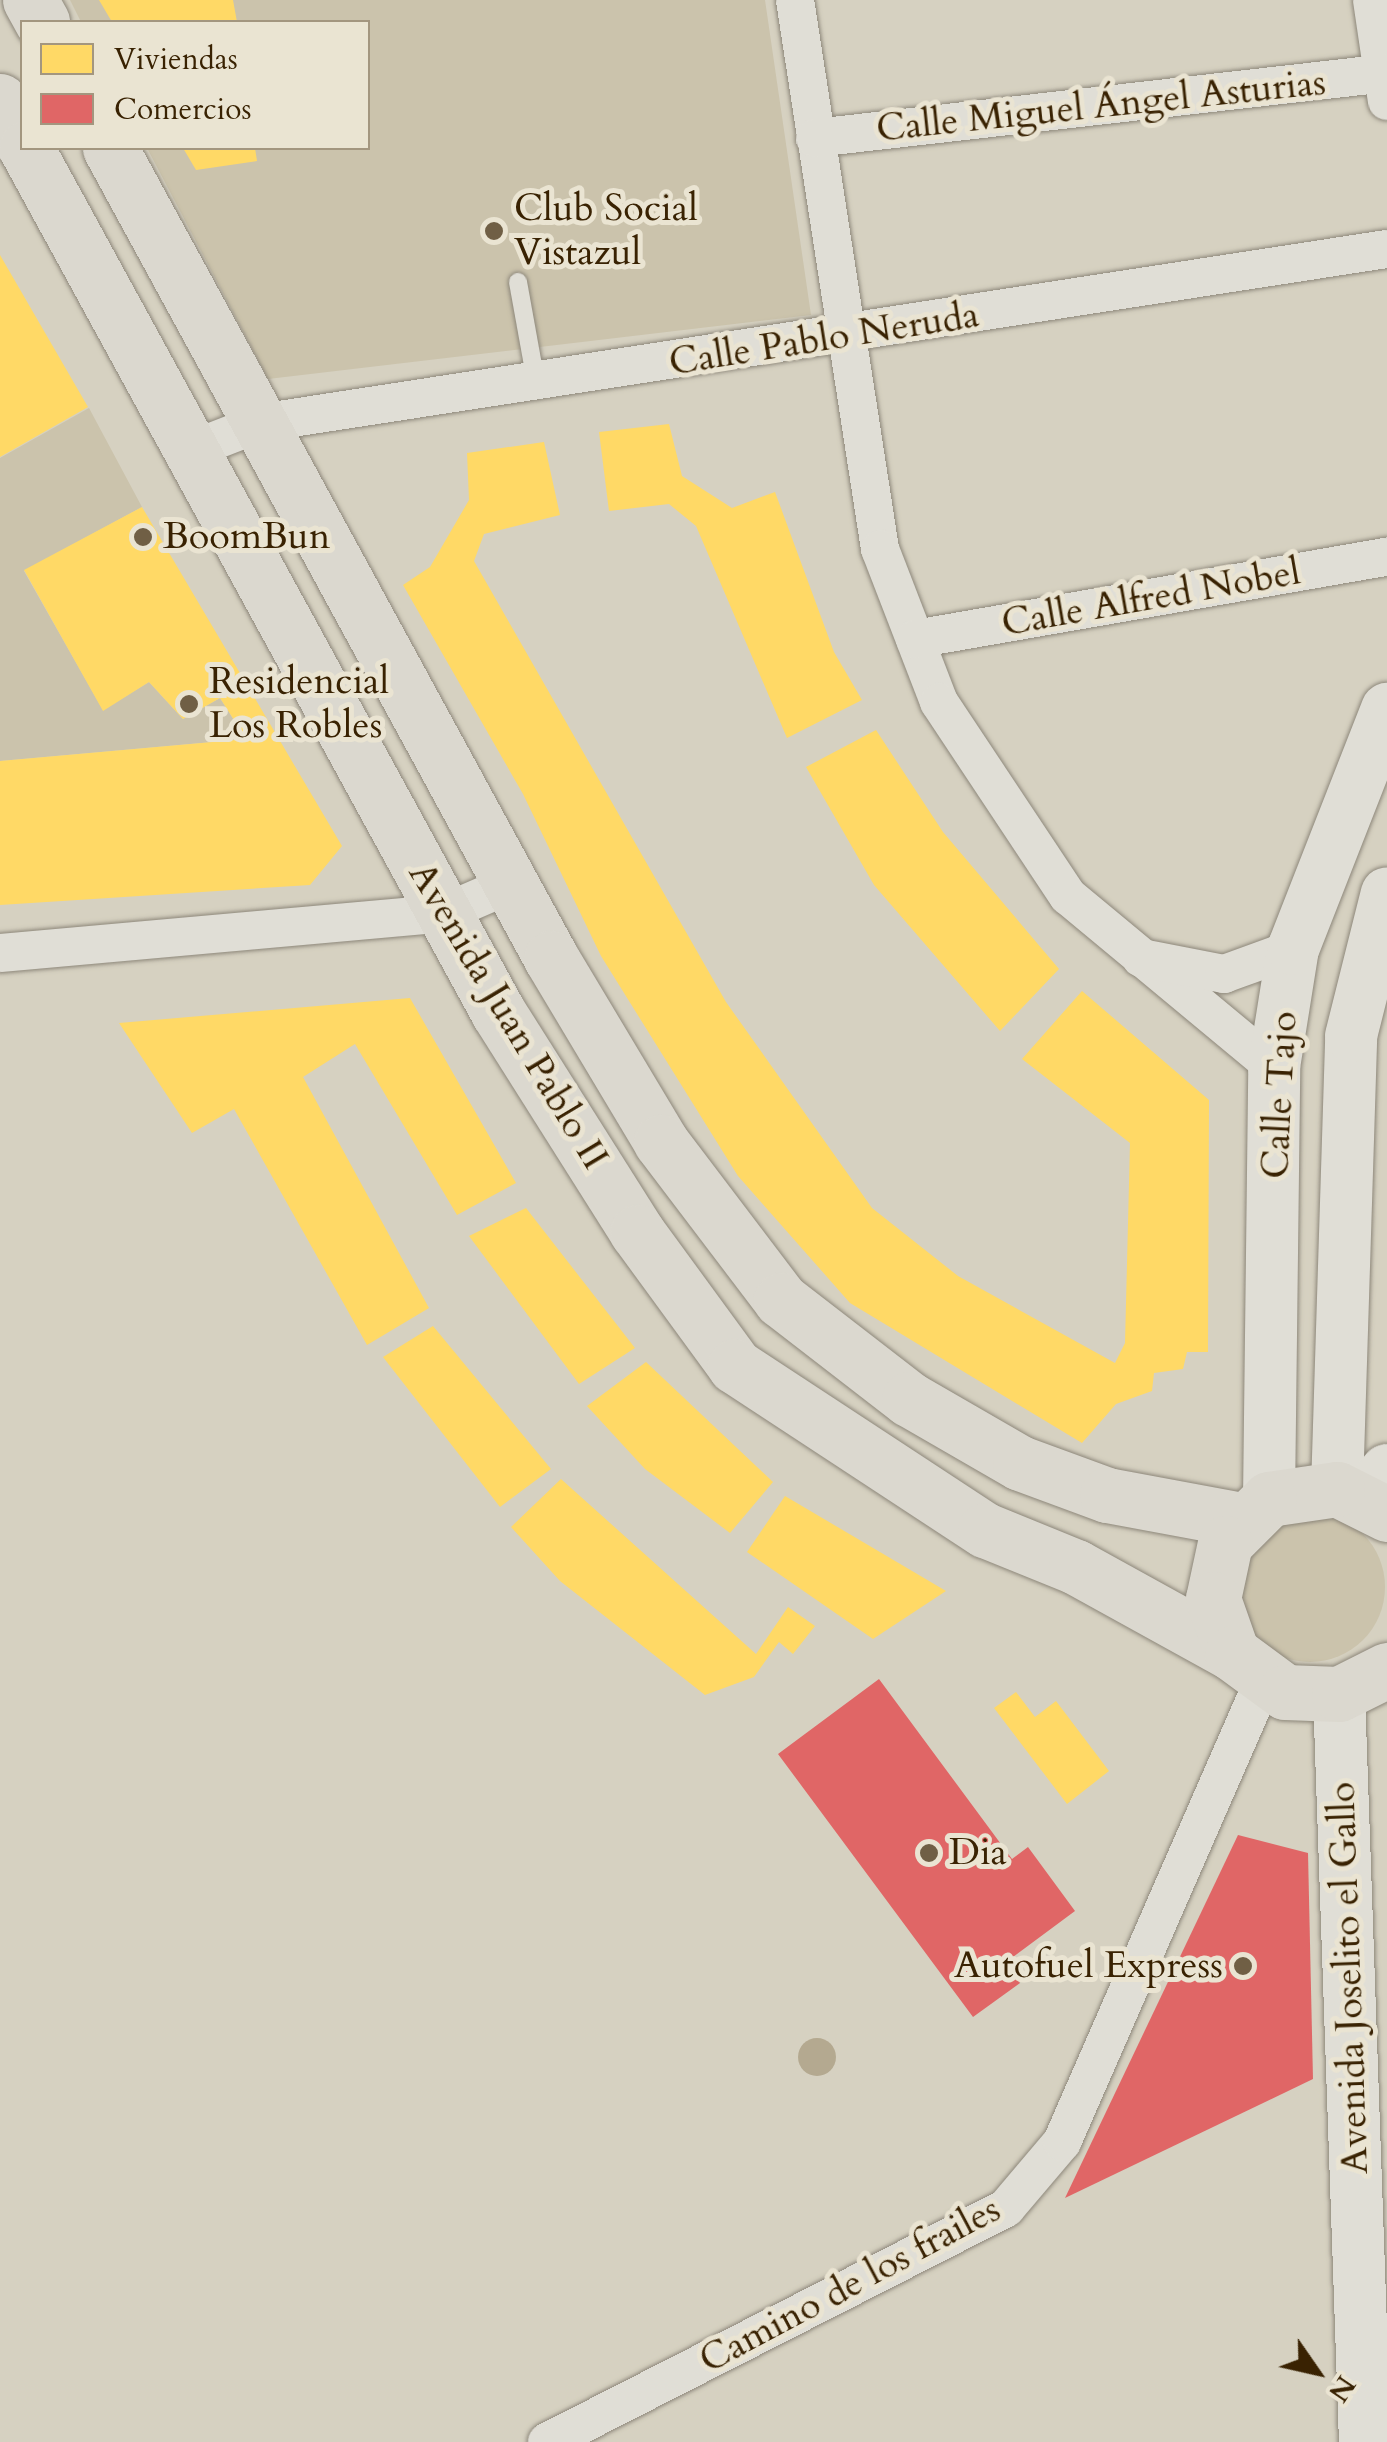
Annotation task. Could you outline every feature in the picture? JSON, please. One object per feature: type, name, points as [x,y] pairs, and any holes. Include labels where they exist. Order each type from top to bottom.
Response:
[{"type":"main road","name":"Avenida Juan Pablo II","points":[[0,101],[20,138]]},
{"type":"main road","name":"Avenida Juan Pablo II","points":[[27,150],[444,914],[637,1232],[736,1366],[986,1530],[1076,1567],[1248,1668],[1339,1694]]},
{"type":"main road","name":"Avenida Juan Pablo II","points":[[111,150],[512,884],[661,1142],[781,1300],[908,1399],[1020,1463],[1107,1494],[1256,1510],[1369,1493]]},
{"type":"main road","points":[[1248,1668],[1214,1584],[1256,1510]]},
{"type":"main road","points":[[1339,1694],[1387,1670]]},
{"type":"street","points":[[795,0],[842,337],[880,550],[939,702],[1068,896],[1274,1066]]},
{"type":"street","points":[[1372,0],[1385,83]]},
{"type":"street","name":"Calle Miguel Ángel Asturias","points":[[815,138],[1385,83]]},
{"type":"street","name":"Calle Pablo Neruda","points":[[190,450],[260,423],[842,337],[1387,248]]},
{"type":"street","name":"Calle Alfred Nobel","points":[[914,639],[1387,557]]},
{"type":"street","name":"Calle Tajo","points":[[1256,1510],[1274,1066],[1293,949],[1387,708]]},
{"type":"street","points":[[0,953],[444,914],[512,884]]},
{"type":"street","name":"Calle Tajo","points":[[1369,1493],[1369,1031],[1387,893]]},
{"type":"street","points":[[1140,958],[1224,974],[1293,949]]},
{"type":"street","name":"Camino de los frailes","points":[[547,2442],[1006,2208],[1062,2142],[1248,1668]]},
{"type":"street","name":"Avenida Joselito el Gallo","points":[[1339,1694],[1365,2442]]},
{"type":"lane","points":[[518,282],[536,382]]},
{"type":"shaded area","name":"Club Social Vistazul","points":[[70,0],[765,0],[811,315],[268,379],[148,150],[370,150],[370,20],[80,20]]},
{"type":"shaded area","points":[[89,408],[142,507],[24,571],[103,710],[149,682],[183,719],[220,698],[246,739],[0,761],[0,458]]},
{"type":"shaded area","points":[[1310,1512],[1339,1518],[1363,1534],[1379,1558],[1385,1587],[1379,1616],[1363,1640],[1339,1656],[1310,1662],[1281,1656],[1257,1640],[1241,1616],[1235,1587],[1241,1558],[1257,1534],[1281,1518]]},
{"type":"shaded area","points":[[817,2038],[831,2043],[836,2057],[831,2071],[817,2076],[803,2071],[798,2057],[803,2043]]},
{"type":"building: Viviendas","points":[[99,0],[233,0],[237,20],[111,20]]},
{"type":"building: Viviendas","points":[[184,150],[255,150],[257,161],[196,170]]},
{"type":"building: Viviendas","points":[[0,255],[88,407],[0,457]]},
{"type":"building: Viviendas","points":[[669,424],[682,476],[732,508],[775,492],[834,652],[862,700],[787,738],[696,526],[669,504],[609,511],[599,432]]},
{"type":"building: Viviendas","points":[[544,442],[560,515],[484,534],[474,561],[726,1002],[872,1208],[958,1276],[1115,1363],[1125,1343],[1130,1143],[1022,1059],[1082,991],[1209,1100],[1208,1352],[1187,1352],[1183,1369],[1154,1373],[1152,1391],[1116,1404],[1082,1443],[850,1303],[738,1176],[601,956],[523,794],[403,585],[430,567],[469,500],[467,453]]},
{"type":"building: Viviendas","name":"Residencial Los Robles","points":[[142,507],[342,846],[310,885],[0,905],[0,761],[246,739],[220,698],[183,719],[149,682],[103,711],[24,570]]},
{"type":"building: Viviendas","points":[[876,730],[943,832],[1059,969],[1000,1031],[874,885],[806,767]]},
{"type":"building: Viviendas","points":[[410,998],[516,1183],[457,1215],[355,1044],[303,1077],[429,1308],[367,1345],[234,1109],[192,1133],[119,1023]]},
{"type":"building: Viviendas","points":[[526,1208],[635,1348],[579,1384],[469,1236]]},
{"type":"building: Viviendas","points":[[433,1326],[551,1469],[500,1507],[383,1357]]},
{"type":"building: Viviendas","points":[[646,1362],[773,1482],[730,1533],[645,1469],[587,1406]]},
{"type":"building: Viviendas","points":[[561,1479],[756,1654],[788,1607],[815,1626],[793,1654],[779,1642],[754,1677],[705,1695],[560,1581],[511,1527]]},
{"type":"building: Viviendas","points":[[785,1496],[946,1591],[873,1639],[747,1552]]},
{"type":"building: Viviendas","points":[[1016,1692],[1035,1717],[1056,1701],[1109,1771],[1067,1804],[994,1708]]},
{"type":"building: Comercios","name":"Dia","points":[[879,1679],[1012,1859],[1028,1847],[1075,1911],[1005,1963],[1020,1983],[973,2017],[778,1754]]},
{"type":"building: Comercios","name":"Autofuel Express","points":[[1238,1835],[1308,1853],[1313,2079],[1065,2198]]},
{"type":"place","name":"Club Social Vistazul","points":[[494,231]]},
{"type":"place","name":"BoomBun","points":[[143,537]]},
{"type":"place","name":"Residencial Los Robles","points":[[189,704]]},
{"type":"place","name":"Dia","points":[[929,1853]]},
{"type":"place","name":"Autofuel Express","points":[[1243,1966]]}]
